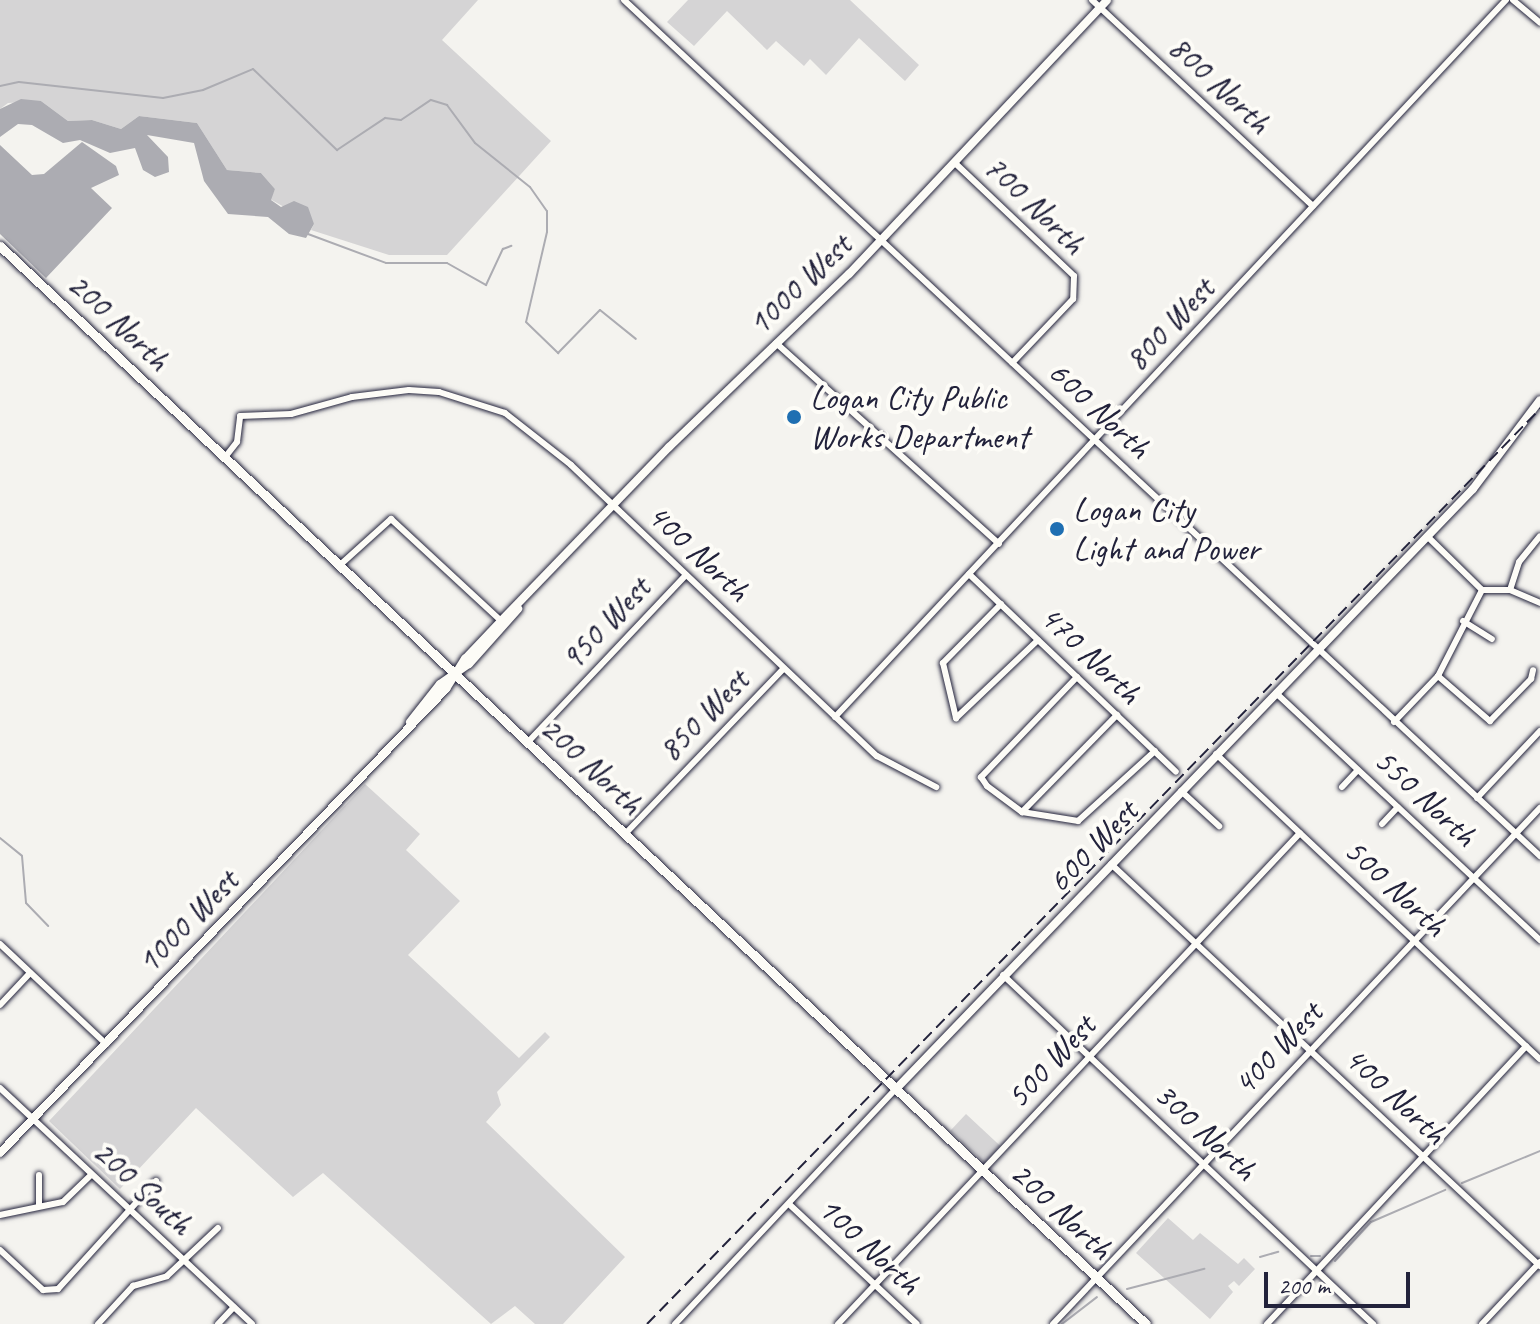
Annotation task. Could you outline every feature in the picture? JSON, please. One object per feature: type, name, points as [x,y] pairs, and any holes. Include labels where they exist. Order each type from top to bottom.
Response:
[{"type":"highway","name":"200 North","points":[[0,246],[1146,1324]]},
{"type":"main road","name":"1000 West","points":[[456,674],[501,621],[524,602],[613,507],[880,240],[1103,4]]},
{"type":"main road","name":"600 West","points":[[896,1089],[1427,536],[1502,455],[1540,400]]},
{"type":"main road","name":"1000 West","points":[[0,1153],[409,723],[432,693],[510,623],[524,602]]},
{"type":"street","name":"600 North","points":[[624,0],[1540,856]]},
{"type":"street","name":"800 North","points":[[1092,0],[1103,4],[1313,206]]},
{"type":"street","name":"800 West","points":[[835,717],[1506,0]]},
{"type":"street","points":[[1513,0],[1540,23]]},
{"type":"street","name":"700 North","points":[[955,163],[1072,271],[1075,284],[1073,299],[1012,363]]},
{"type":"street","points":[[776,343],[999,544]]},
{"type":"street","name":"400 North","points":[[226,456],[237,442],[240,416],[291,414],[352,397],[409,390],[473,400],[505,413],[538,436],[877,756],[936,787]]},
{"type":"street","points":[[340,565],[391,519],[501,621]]},
{"type":"street","points":[[1427,536],[1482,590],[1510,590],[1540,603]]},
{"type":"street","points":[[1510,590],[1519,562],[1540,536]]},
{"type":"street","name":"470 North","points":[[969,574],[1176,772]]},
{"type":"street","name":"950 West","points":[[528,742],[686,575]]},
{"type":"street","points":[[1394,722],[1438,676],[1463,621],[1482,590]]},
{"type":"street","points":[[1001,604],[943,663],[953,712],[961,718],[1038,640]]},
{"type":"street","points":[[1463,621],[1492,639]]},
{"type":"street","name":"850 West","points":[[626,833],[784,668]]},
{"type":"street","points":[[1438,676],[1490,721],[1531,679],[1533,670]]},
{"type":"street","points":[[1077,677],[981,777],[1022,812],[1056,821],[1088,817],[1155,751]]},
{"type":"street","name":"550 North","points":[[1276,693],[1540,940]]},
{"type":"street","points":[[1022,812],[1117,715]]},
{"type":"street","points":[[1477,798],[1540,731]]},
{"type":"street","name":"500 North","points":[[1216,754],[1540,1059]]},
{"type":"street","points":[[1342,787],[1358,770]]},
{"type":"street","points":[[1181,791],[1219,826]]},
{"type":"street","points":[[1382,824],[1398,807]]},
{"type":"street","name":"400 West","points":[[1053,1324],[1472,876],[1540,808]]},
{"type":"street","name":"500 West","points":[[838,1324],[1300,833]]},
{"type":"street","name":"400 North","points":[[1110,864],[1539,1264]]},
{"type":"street","points":[[0,944],[106,1044]]},
{"type":"street","points":[[0,1005],[30,973]]},
{"type":"street","name":"300 North","points":[[1003,975],[1373,1324]]},
{"type":"street","points":[[1267,1324],[1526,1046]]},
{"type":"street","name":"200 South","points":[[0,1088],[252,1324]]},
{"type":"street","name":"600 West","points":[[675,1324],[896,1089]]},
{"type":"street","points":[[39,1175],[39,1205]]},
{"type":"street","points":[[0,1215],[63,1202],[91,1175]]},
{"type":"street","points":[[0,1250],[50,1292],[131,1211],[156,1181]]},
{"type":"street","name":"100 North","points":[[789,1204],[917,1324]]},
{"type":"street","points":[[98,1324],[133,1286],[167,1276],[218,1228]]},
{"type":"street","points":[[1482,1324],[1539,1264]]},
{"type":"street","points":[[218,1324],[234,1307]]},
{"type":"street","points":[[682,1317],[690,1324]]},
{"type":"shaded area","points":[[0,0],[478,0],[442,40],[551,141],[447,255],[389,255],[311,230],[314,224],[270,199],[275,189],[261,173],[227,170],[197,123],[139,116],[121,129],[92,120],[68,121],[41,101],[8,103],[0,109]]},
{"type":"shaded area","points":[[688,0],[850,0],[919,65],[905,81],[859,38],[826,75],[810,59],[804,66],[776,41],[767,50],[727,11],[694,46],[667,22]]},
{"type":"shaded area","points":[[21,99],[41,101],[68,121],[92,120],[121,129],[139,116],[197,123],[227,170],[261,173],[275,189],[271,200],[281,207],[294,201],[308,207],[314,224],[306,238],[289,234],[268,217],[228,214],[204,181],[194,143],[147,135],[168,157],[169,172],[155,177],[143,170],[135,148],[110,153],[80,140],[63,143],[32,125],[18,124],[0,137],[0,109]]},
{"type":"shaded area","points":[[82,142],[116,166],[119,175],[91,188],[112,208],[46,278],[0,234],[0,145],[32,175],[44,174]]},
{"type":"shaded area","points":[[365,784],[420,834],[406,850],[460,901],[408,955],[519,1058],[545,1032],[550,1037],[497,1092],[501,1105],[486,1122],[625,1257],[563,1324],[535,1324],[515,1306],[491,1324],[323,1173],[293,1197],[196,1108],[120,1189],[49,1121]]},
{"type":"shaded area","points":[[966,1114],[1000,1146],[985,1163],[950,1131]]},
{"type":"shaded area","points":[[1168,1218],[1193,1240],[1200,1233],[1238,1264],[1244,1258],[1255,1269],[1239,1286],[1234,1281],[1228,1286],[1233,1292],[1210,1319],[1136,1253]]},
{"type":"waterway","points":[[0,86],[19,82],[163,98],[203,90],[253,69],[337,150],[385,118],[401,120],[431,100],[447,105],[475,143],[530,187],[547,211],[547,232],[526,322],[558,353],[600,310],[636,339]]},
{"type":"waterway","points":[[308,234],[386,263],[447,263],[486,285],[503,249],[511,246]]},
{"type":"waterway","points":[[0,838],[22,856],[26,903],[48,926]]},
{"type":"waterway","points":[[1462,1183],[1540,1151]]},
{"type":"waterway","points":[[1335,1261],[1371,1222],[1445,1190]]},
{"type":"waterway","points":[[1260,1257],[1278,1252]]},
{"type":"waterway","points":[[1311,1256],[1320,1256]]},
{"type":"waterway","points":[[1127,1289],[1204,1269]]},
{"type":"waterway","points":[[1062,1324],[1097,1297]]},
{"type":"railway","points":[[647,1324],[1540,409]]},
{"type":"place","name":"Logan City Public Works Department","points":[[794,417]]},
{"type":"place","name":"Logan City Light and Power","points":[[1057,529]]}]
